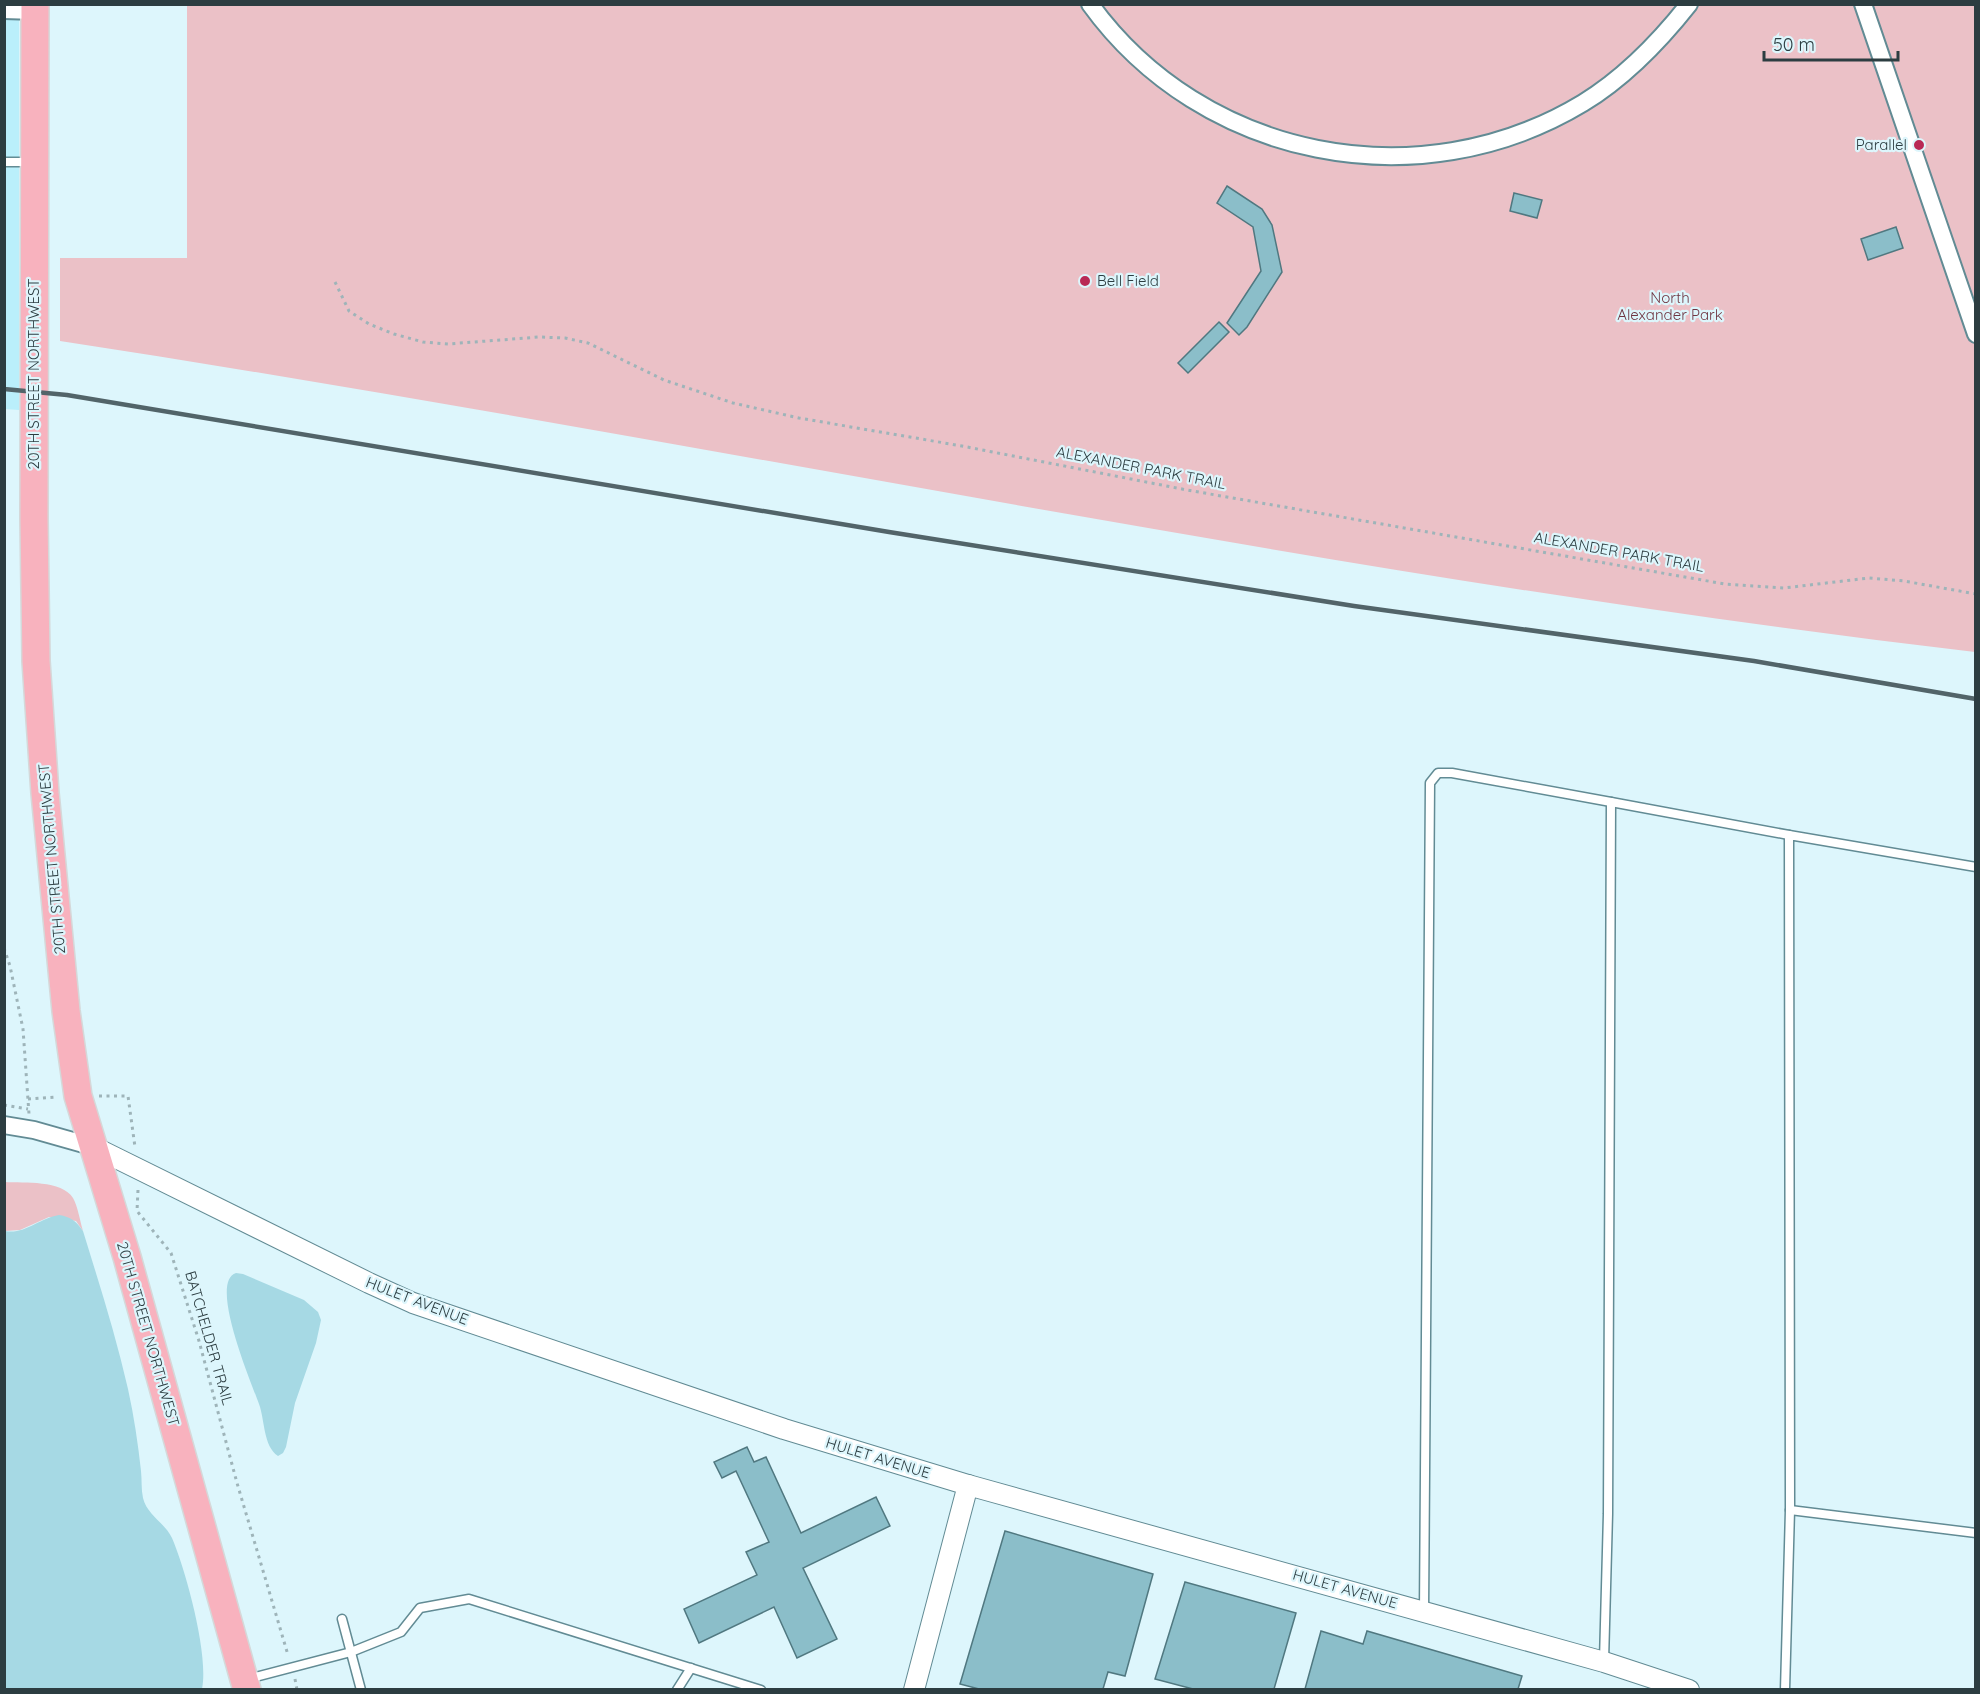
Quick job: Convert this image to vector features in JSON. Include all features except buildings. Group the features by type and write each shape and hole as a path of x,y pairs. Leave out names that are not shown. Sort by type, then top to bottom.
{"highway":[{"name":"20TH STREET NORTHWEST","path":"35,8 36,661 45,793 66,1011 78,1096 127,1257 246,1684"}],"street":[{"path":"1090,4 1121,43 1142,62 1174,87 1216,114 1253,131 1306,147 1379,156 1432,154 1481,146 1532,129 1557,117 1608,86 1660,38 1689,4"},
{"path":"1863,4 1976,334"},
{"path":"4,10 35,8"},
{"path":"4,1125 34,1130 94,1147"},
{"name":"HULET AVENUE","path":"94,1147 414,1303 784,1429 968,1485 1604,1662 1689,1689"},
{"path":"914,1689 968,1485"}],"lane":[{"path":"4,162 35,162"},
{"path":"1424,1612 1430,783 1438,773 1452,773 1976,867"},
{"path":"1604,1662 1608,1514 1611,802"},
{"path":"1785,1689 1790,1510 1789,835"},
{"path":"1790,1510 1976,1533"},
{"path":"246,1684 292,1668 351,1652 401,1632 420,1608 469,1599 761,1689"},
{"path":"342,1619 361,1689"},
{"path":"677,1689 691,1668"}],"path":[{"name":"ALEXANDER PARK TRAIL","path":"335,282 349,311 369,324 394,334 423,342 448,344 539,337 565,338 588,343 664,380 733,404 799,418 984,450 1187,490 1725,584 1784,588 1869,578 1904,581 1976,594"},
{"path":"4,948 23,1029 28,1109 4,1105"},
{"name":"BATCHELDER TRAIL","path":"28,1099 128,1096 138,1168 137,1211 171,1253 199,1341 237,1483 297,1689"}],"shaded area":[{"path":"19,4 19,410 5,409 4,5"},
{"path":"59,1215 73,1220 83,1231 101,1290 130,1399 139,1451 143,1498 148,1509 172,1538 195,1613 202,1656 202,1689 5,1689 5,1231 19,1231"},
{"path":"236,1273 304,1300 318,1312 321,1320 316,1343 295,1403 286,1447 278,1456 273,1452 267,1439 261,1410 241,1356 229,1313 227,1294 229,1280"}],"green space":[{"name":"North Alexander Park","path":"187,5 1975,5 1975,652 1735,621 1495,586 300,379 60,341 60,258 187,258"},
{"path":"5,1182 52,1185 68,1192 75,1202 83,1231 76,1221 49,1217 20,1230 5,1231"}],"railway":[{"path":"4,389 67,395 889,532 1354,606 1754,661 1976,699"}],"place":[{"name":"Parallel","path":"1919,145"},
{"name":"Bell Field","path":"1085,281"}]}
